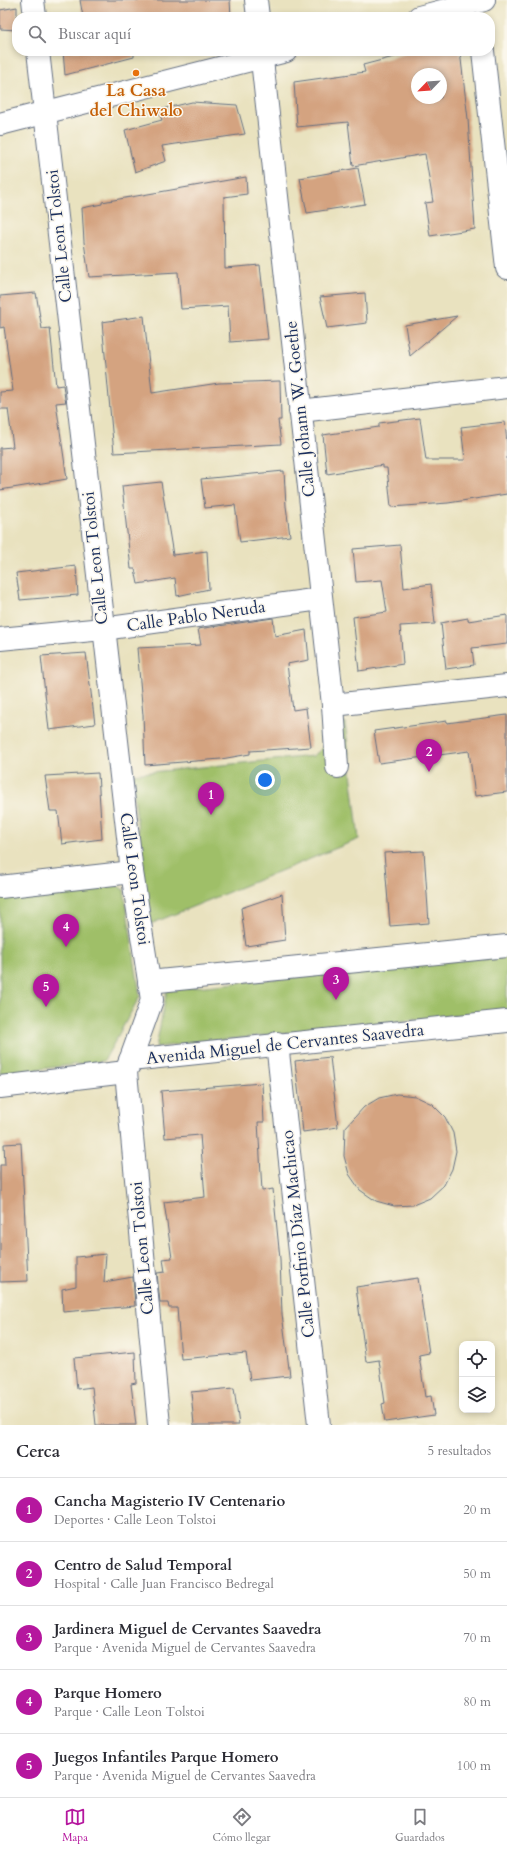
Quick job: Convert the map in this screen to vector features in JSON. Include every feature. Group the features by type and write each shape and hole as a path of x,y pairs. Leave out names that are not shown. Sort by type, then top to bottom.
{"street":[{"path":"33,0 34,12"},
{"path":"256,0 257,12"},
{"path":"444,12 479,5"},
{"name":"Calle Leon Tolstoi","path":"39,56 132,872 152,1000 128,1066 158,1425"},
{"path":"0,124 254,56"},
{"name":"Calle Johann W. Goethe","path":"261,56 320,599 333,705 336,767"},
{"path":"483,56 507,268"},
{"path":"300,411 507,387"},
{"name":"Calle Pablo Neruda","path":"0,639 103,629 320,599"},
{"path":"333,705 507,686"},
{"path":"0,887 132,872"},
{"path":"149,982 507,946"},
{"name":"Avenida Miguel de Cervantes Saavedra","path":"0,1087 277,1043 507,1021"},
{"name":"Calle Porfirio Díaz Machicao","path":"277,1043 319,1425"}],"green space":[{"path":"345,722 359,839 148,925 132,774 313,756 323,748 323,724"},
{"path":"115,884 124,890 140,996 104,1061 0,1074 0,898"},
{"path":"507,955 507,1010 156,1047 167,990"}],"building":[{"path":"80,0 230,0 231,12 82,12"},
{"path":"17,7 17,12 12,12 12,30 0,29 0,10"},
{"path":"63,56 134,56 134,57 65,75"},
{"path":"398,56 461,56 468,119 475,229 430,236 425,203 433,202 425,154 353,166 348,122 297,127 294,82 365,72 363,65"},
{"path":"192,102 237,105 245,134 162,146 166,161 135,172 125,130 162,120 158,110"},
{"path":"358,168 365,204 307,213 300,178"},
{"path":"246,177 247,194 224,197 225,268 260,265 268,339 230,342 228,306 181,309 178,272 89,277 84,242 82,208 102,204 102,202"},
{"path":"36,293 42,329 50,328 56,386 63,385 66,402 56,403 67,479 0,490 0,448 13,447 8,409 0,409 0,392 13,391 4,327 0,328 0,296"},
{"path":"365,293 367,323 327,328 320,297"},
{"path":"144,316 152,393 219,383 280,381 281,420 278,420 281,444 114,453 102,322"},
{"path":"457,316 410,356 405,325"},
{"path":"420,418 426,460 465,460 461,427 505,422 507,443 507,494 448,503 391,507 387,468 383,468 383,465 327,474 323,435 379,427 379,423"},
{"path":"284,471 286,506 290,536 240,542 235,505 205,508 201,479"},
{"path":"161,482 173,555 207,551 209,589 177,596 175,578 138,584 135,569 131,569 122,486"},
{"path":"400,545 404,588 431,584 435,624 400,626 403,664 359,671 353,617 387,612 382,580 356,582 353,549"},
{"path":"76,566 78,595 20,600 16,573"},
{"path":"507,615 507,644 472,648 474,665 446,669 441,623 468,618 468,621"},
{"path":"273,618 275,636 306,630 309,660 287,664 293,710 306,708 311,747 250,751 250,754 221,759 145,765 143,715 137,648 201,645 198,629"},
{"path":"86,653 95,724 49,730 41,656"},
{"path":"507,715 507,792 475,796 469,751 379,763 374,731 447,721 447,723"},
{"path":"98,773 102,839 62,844 58,811 50,811 45,776"},
{"path":"424,851 429,923 390,926 384,853"},
{"path":"282,894 285,940 246,946 241,908"},
{"path":"330,1057 338,1127 303,1132 295,1061"},
{"path":"262,1083 264,1122 258,1122 262,1191 273,1189 280,1259 282,1314 290,1376 250,1380 246,1353 181,1359 177,1308 169,1308 168,1303 160,1303 157,1273 165,1272 163,1259 172,1258 164,1202 205,1197 200,1135 165,1138 161,1091"},
{"path":"397,1094 415,1096 432,1104 445,1117 453,1133 456,1151 452,1169 444,1185 430,1198 413,1205 394,1206 376,1201 360,1190 349,1174 344,1156 345,1128 364,1107 379,1098"},
{"path":"21,1143 28,1281 0,1282 0,1165 5,1165 4,1144"},
{"path":"106,1254 104,1282 133,1277 135,1306 63,1312 62,1289 76,1286 76,1257"},
{"path":"418,1278 429,1353 419,1355 425,1397 431,1396 434,1415 385,1422 382,1404 385,1403 379,1360 366,1362 356,1287"},
{"path":"135,1352 136,1383 131,1384 136,1425 96,1425 92,1387 77,1389 74,1358"},
{"path":"234,1388 239,1425 194,1425 191,1392"}],"place":[{"name":"La Casa del Chiwalo","path":"136,73"},
{"name":"Centro de Salud Temporal","path":"429,772"},
{"name":"Cancha Magisterio IV Centenario","path":"211,815"},
{"name":"Parque Homero","path":"66,947"},
{"name":"Jardinera Miguel de Cervantes Saavedra","path":"336,1000"},
{"name":"Juegos Infantiles Parque Homero","path":"46,1007"}]}
